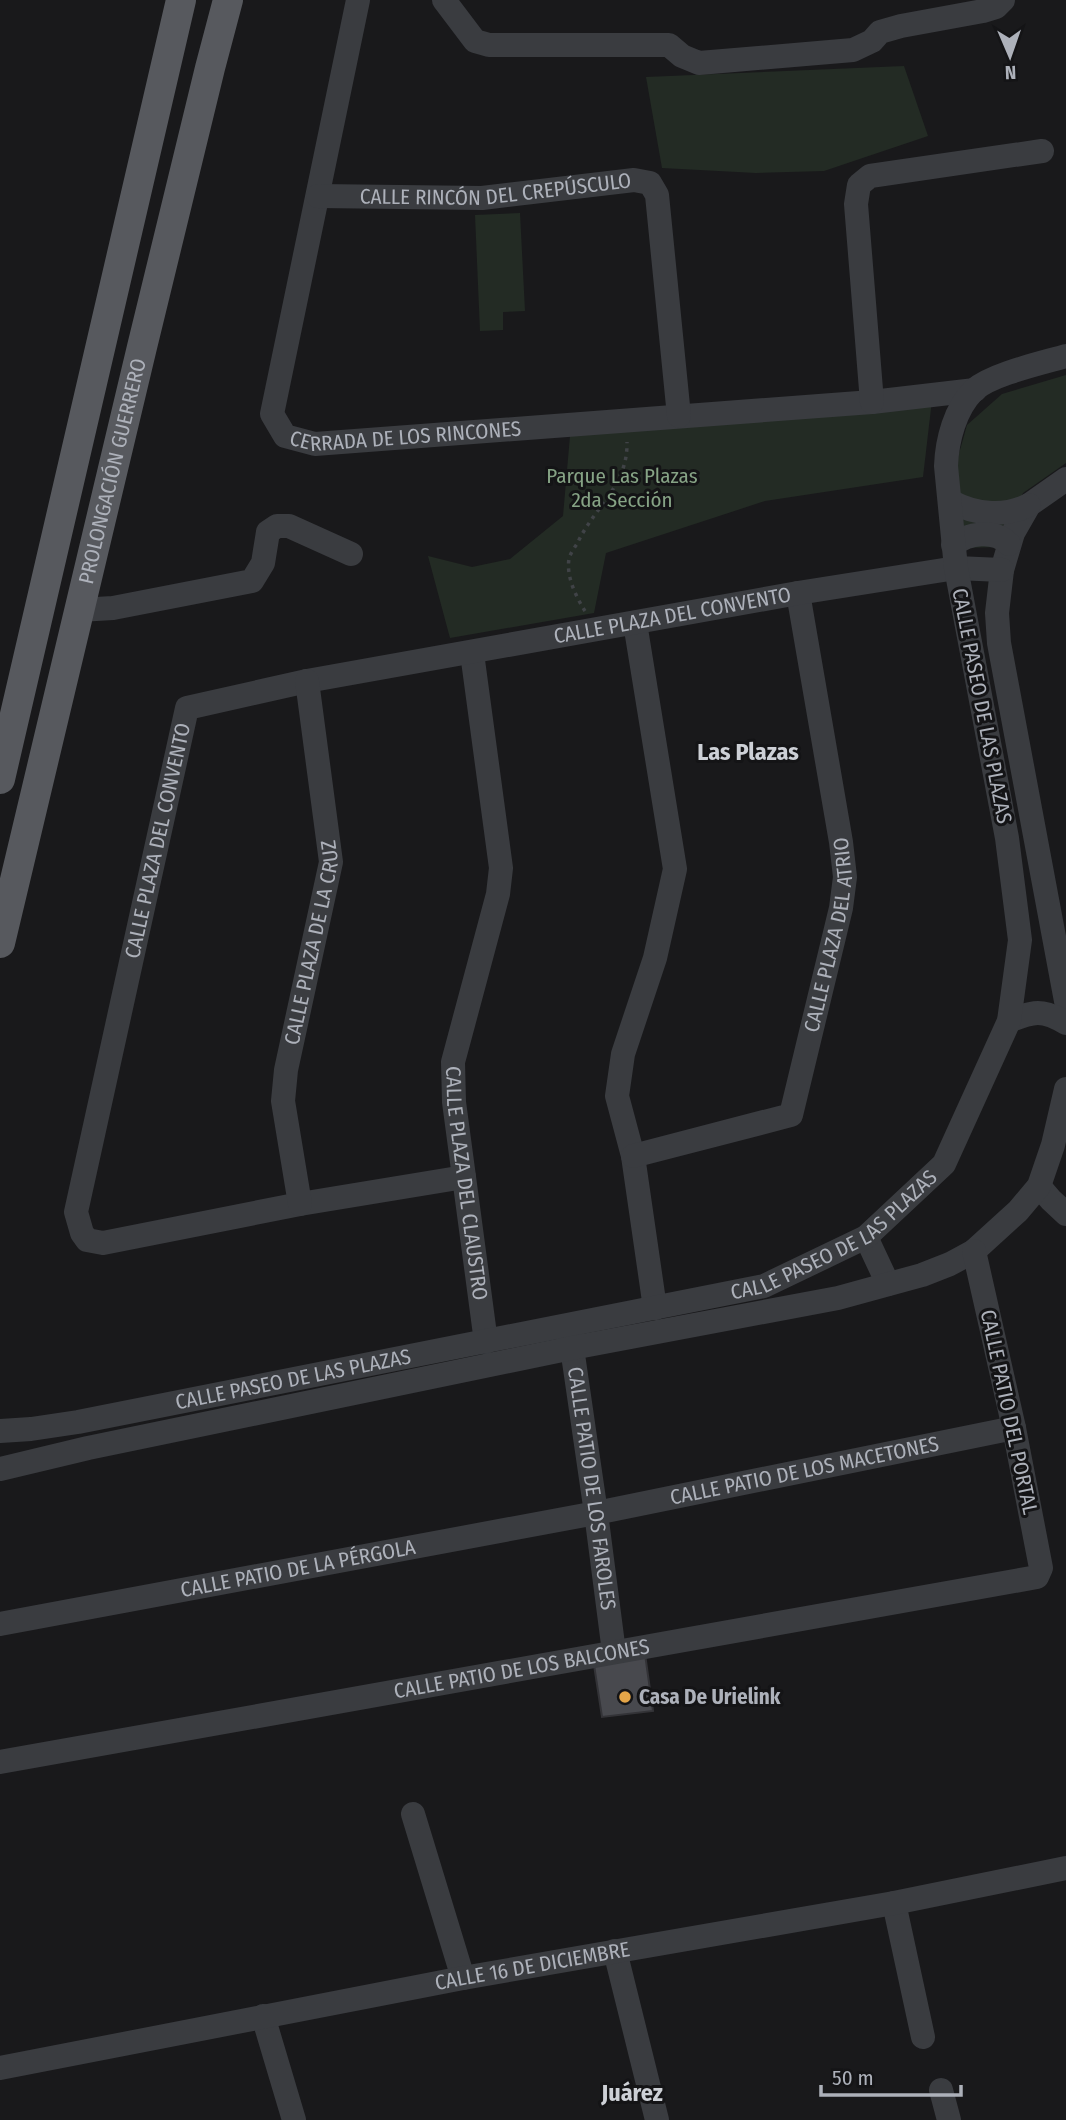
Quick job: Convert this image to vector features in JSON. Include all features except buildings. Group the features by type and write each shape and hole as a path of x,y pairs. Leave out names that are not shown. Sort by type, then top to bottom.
{"main road":[{"name":"PROLONGACIÓN GUERRERO","path":"0,779 181,0"},
{"name":"PROLONGACIÓN GUERRERO","path":"0,943 142,347 229,0"},
{"path":"103,339 142,347"}],"street":[{"name":"CERRADA DE LOS RINCONES","path":"358,0 272,414 285,436 315,444 872,402 975,390"},
{"path":"444,0 475,41 489,45 669,45 682,56 699,63 853,50 872,41 880,32 984,11 996,7 1003,0"},
{"path":"872,402 856,204 859,184 870,176 1042,151"},
{"name":"CALLE RINCÓN DEL CREPÚSCULO","path":"318,196 482,198 634,180 650,183 657,195 679,416"},
{"path":"975,390 1007,374 1066,356"},
{"name":"CALLE PASEO DE LAS PLAZAS","path":"0,1431 78,1422 486,1342 570,1337 655,1308 764,1286 866,1237 944,1164 1009,1021 1020,940 1007,838 954,557 946,466 949,440 958,414 975,390"},
{"name":"CALLE PASEO DE LAS PLAZAS","path":"1066,478 1029,505 1013,533 1002,570 997,613 999,643 1066,1002"},
{"path":"950,501 965,509 992,513 1010,512 1029,505"},
{"path":"79,610 113,608 252,580 264,563 268,532 276,526 289,526 351,554"},
{"path":"954,557 968,537 997,536 1009,544"},
{"name":"CALLE PLAZA DEL CONVENTO","path":"464,1177 300,1204 103,1242 87,1240 79,1226 76,1212 187,708 307,681 797,593 954,557 1002,570"},
{"name":"CALLE PLAZA DEL ATRIO","path":"633,1156 791,1115 841,908 845,877 797,593"},
{"path":"635,623 675,869 655,958 623,1054 617,1096 633,1156 655,1308"},
{"name":"CALLE PLAZA DEL CLAUSTRO","path":"472,653 501,868 498,894 453,1062 454,1102 486,1342"},
{"name":"CALLE PLAZA DE LA CRUZ","path":"300,1204 283,1101 286,1070 331,862 307,681"},
{"path":"1009,1021 1028,1013 1040,1012 1053,1015 1066,1023"},
{"name":"CALLE PASEO DE LAS PLAZAS","path":"0,1469 570,1337 838,1298 941,1268 974,1251 1018,1211 1038,1186 1054,1145 1066,1089"},
{"path":"1038,1186 1066,1214"},
{"path":"866,1237 888,1284"},
{"name":"CALLE PATIO DEL PORTAL","path":"974,1251 1014,1428 1040,1572"},
{"name":"CALLE PATIO DE LOS FAROLES","path":"570,1337 614,1652"},
{"name":"CALLE PATIO DE LOS MACETONES","path":"596,1513 1014,1428"},
{"name":"CALLE PATIO DE LA PÉRGOLA","path":"0,1624 596,1513"},
{"name":"CALLE PATIO DE LOS BALCONES","path":"0,1762 1037,1577 1040,1572"},
{"path":"413,1814 463,1978"},
{"name":"CALLE 16 DE DICIEMBRE","path":"0,2068 463,1978 894,1903 1066,1868"},
{"path":"894,1903 923,2037"},
{"path":"615,1951 657,2120"},
{"path":"263,2016 294,2120"},
{"path":"941,2090 948,2120"}],"path":[{"path":"597,630 572,589 569,560 584,528 621,478 627,453 626,420"}],"green space":[{"path":"904,66 928,136 824,171 756,173 662,168 646,77"},
{"path":"520,213 525,311 503,312 503,330 480,331 475,215"},
{"path":"1066,375 1066,463 1023,493 999,547 961,548 955,468 967,425 1002,394"},
{"name":"Parque Las Plazas 2da Sección","path":"932,400 923,477 765,501 606,553 594,613 450,638 428,556 472,567 510,559 563,516 570,436"}],"place":[{"name":"Casa De Urielink","path":"625,1697"}],"district":[{"name":"Las Plazas","path":"748,752"},
{"name":"Juárez","path":"632,2093"}]}
